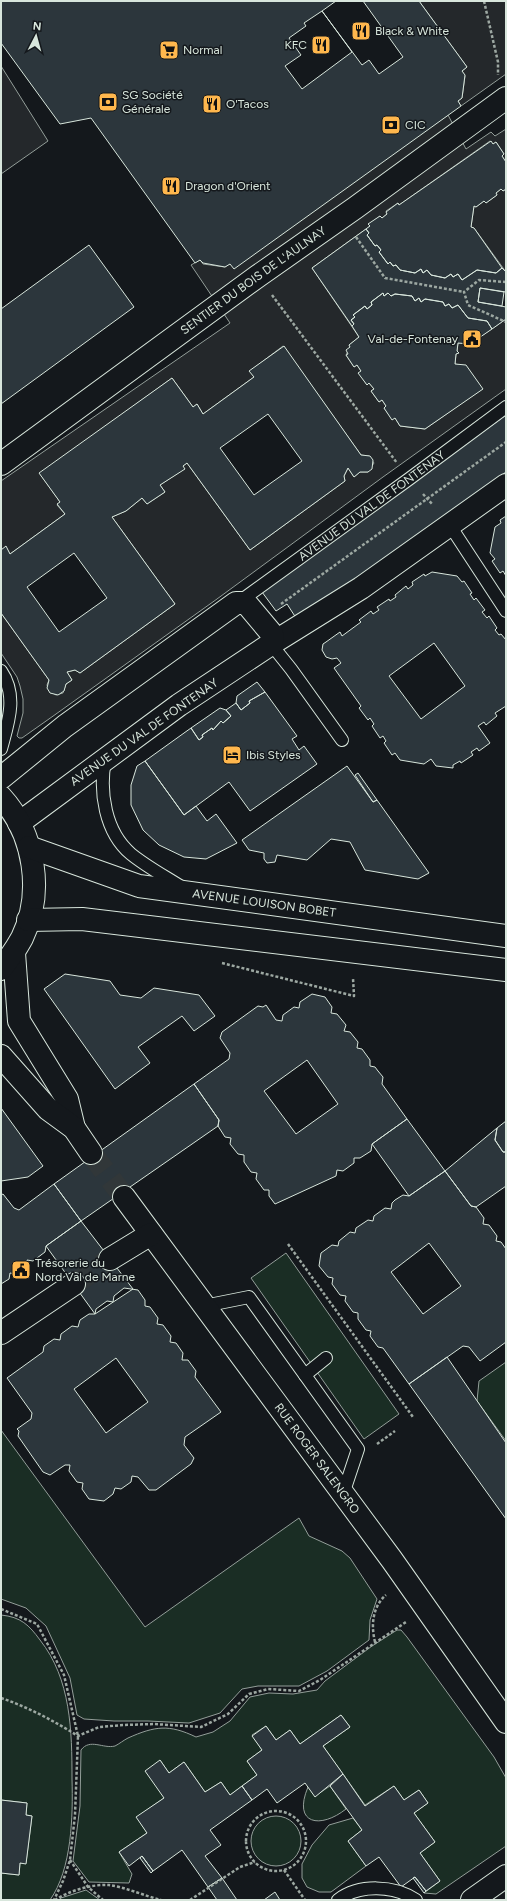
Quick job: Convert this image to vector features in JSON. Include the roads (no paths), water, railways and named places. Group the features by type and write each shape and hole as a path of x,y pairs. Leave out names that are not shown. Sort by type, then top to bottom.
{"street":[{"name":"SENTIER DU BOIS DE L'AULNAY","path":"1,464 218,305 500,102"},
{"name":"AVENUE DU VAL DE FONTENAY","path":"19,823 179,706 271,644 361,588 449,524 506,485"},
{"path":"236,603 246,603 260,619 272,634 273,640 271,644"},
{"name":"AVENUE DU VAL DE FONTENAY","path":"1,778 65,726 236,603"},
{"path":"1,797 19,823 29,846 34,871 33,896 28,920 22,937 7,961 16,996 19,1021 67,1098 74,1128"},
{"name":"AVENUE LOUISON BOBET","path":"29,846 139,886 195,895 506,936"},
{"path":"28,920 82,919 506,970"},
{"path":"1,1056 48,1109 74,1128 91,1153"},
{"name":"RUE ROGER SALENGRO","path":"124,1197 405,1579 506,1722"},
{"path":"110,1259 151,1234"},
{"path":"1,1333 74,1284"},
{"path":"472,1900 506,1876"}],"lane":[{"name":"AVENUE DU VAL DE FONTENAY","path":"236,603 409,479 506,406"},
{"path":"449,524 506,611"},
{"path":"271,644 291,669 342,740"},
{"path":"1,671 7,680 11,712 1,749"},
{"path":"105,759 102,773 103,796 111,826 119,840 131,854 195,895"},
{"path":"204,1306 249,1297 358,1449 343,1494"},
{"path":"306,1375 326,1358"},
{"path":"338,1900 346,1894 373,1888 392,1890 408,1895 416,1900"}],"tunnel":[{"path":"91,1153 124,1197"},
{"path":"74,1284 110,1259"}],"place":[{"name":"Black & White","path":"361,31"},
{"name":"KFC","path":"321,45"},
{"name":"Normal","path":"169,50"},
{"name":"SG Société Générale","path":"108,102"},
{"name":"O'Tacos","path":"212,104"},
{"name":"CIC","path":"391,125"},
{"name":"Dragon d'Orient","path":"171,186"},
{"name":"Val-de-Fontenay","path":"472,339"},
{"name":"Ibis Styles","path":"232,755"},
{"name":"Trésorerie du Nord Val de Marne","path":"21,1270"}]}
